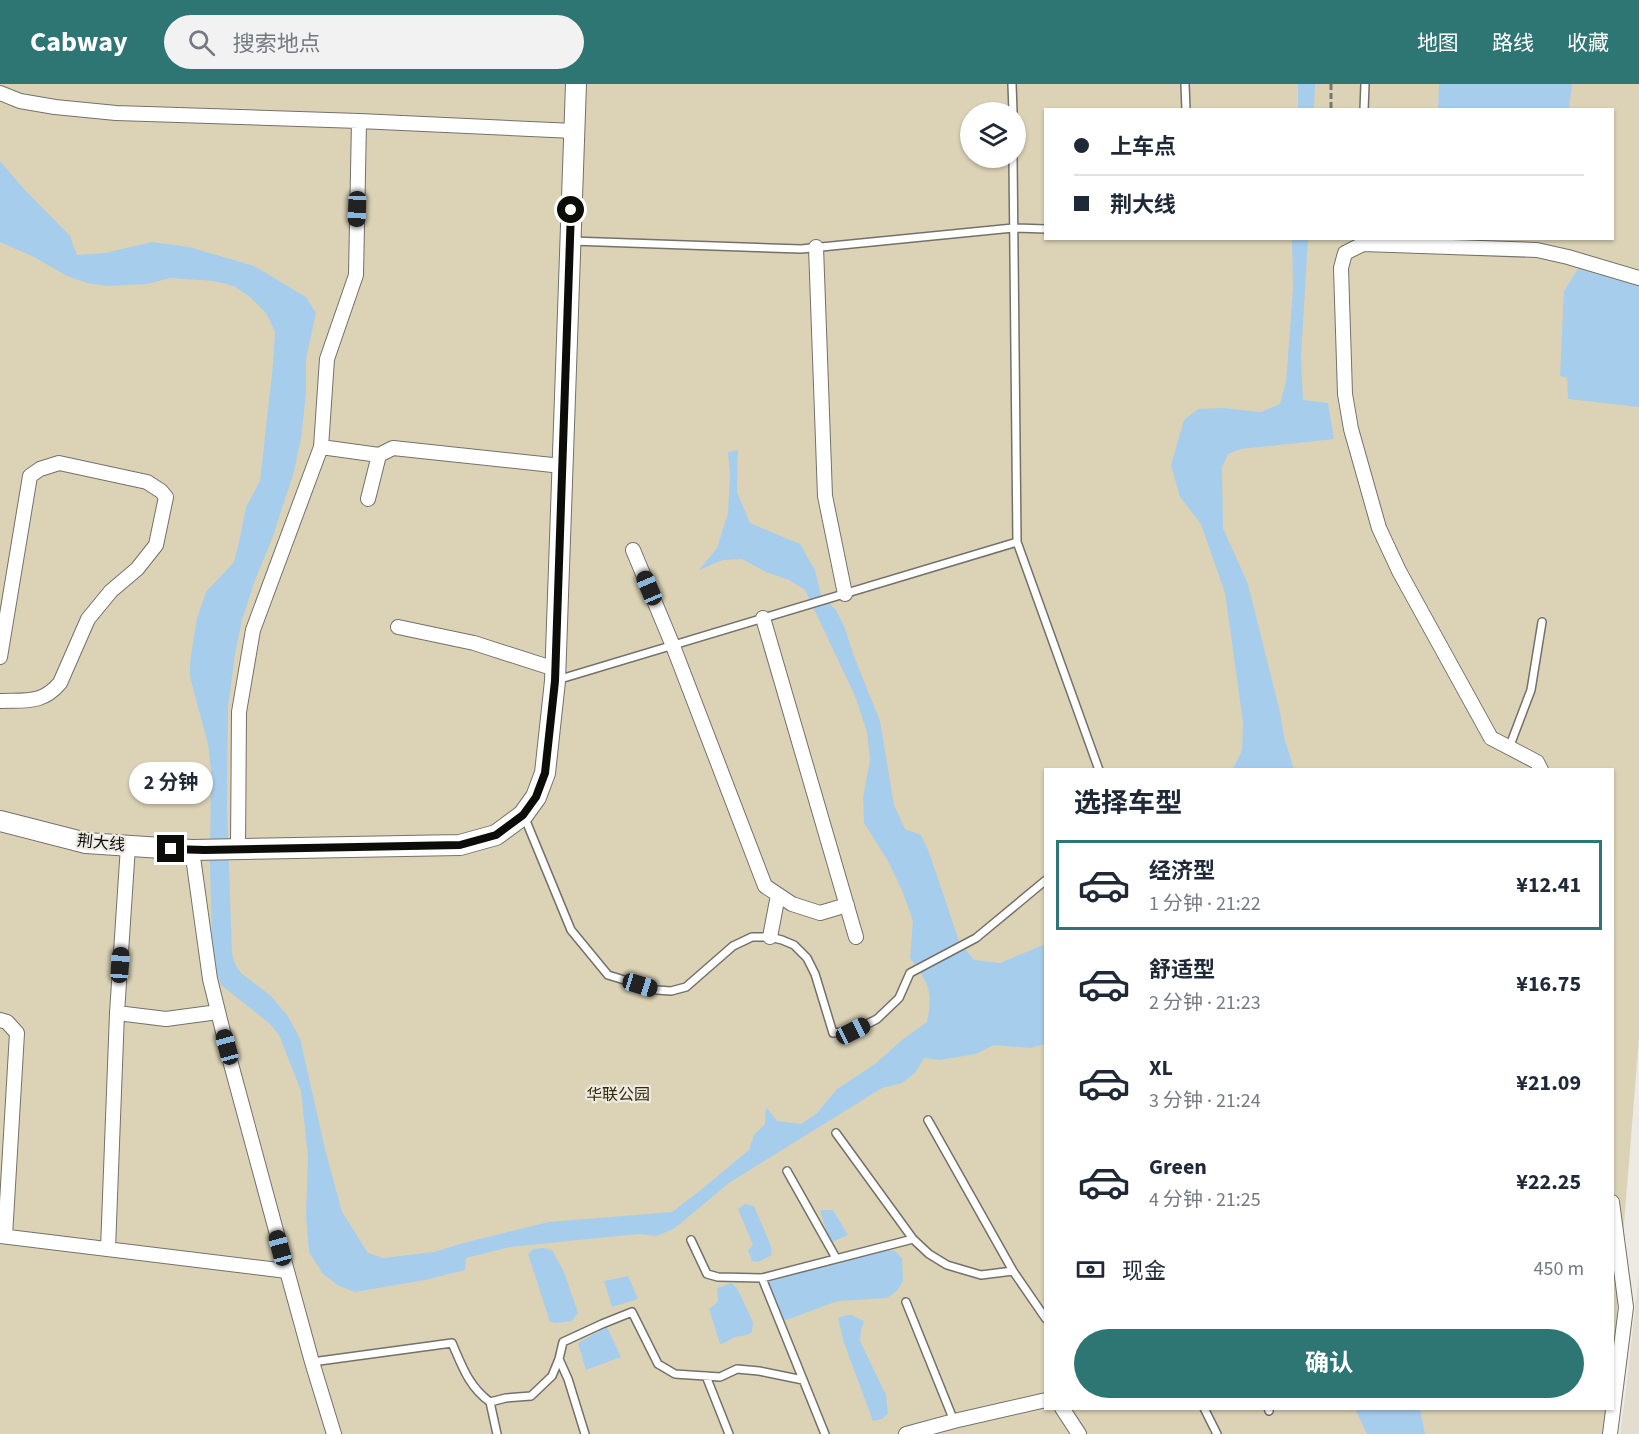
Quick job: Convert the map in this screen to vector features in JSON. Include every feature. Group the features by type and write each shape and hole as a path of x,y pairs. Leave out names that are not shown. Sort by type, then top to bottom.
{"street":[{"path":"523,815 536,797 545,773 555,675 576,84"},
{"path":"0,93 20,100 55,107 116,113 574,131"},
{"path":"238,849 239,712 253,630 321,447 327,359 356,275 359,121"},
{"path":"1540,768 1537,762 1491,738 1399,571 1379,528 1351,429 1345,394 1341,268 1345,253 1363,241 1496,243 1568,257 1639,278"},
{"path":"816,247 825,496 845,594"},
{"path":"321,447 379,455 393,448 562,466"},
{"path":"368,499 379,455"},
{"path":"0,657 30,476 40,469 59,464 147,482 160,491 166,497 156,545 137,569 111,591 88,619 60,683 42,699 0,701"},
{"path":"633,550 673,646 765,886 792,904 820,914 847,905"},
{"path":"763,618 856,937"},
{"path":"398,627 474,643 555,675"},
{"name":"荆大线","path":"0,821 86,843 198,850 460,845 496,835 523,815"},
{"path":"108,1249 117,1013 128,846"},
{"path":"198,850 210,979 287,1271 334,1434"},
{"path":"770,937 778,895"},
{"path":"117,1013 166,1019 218,1012"},
{"path":"0,1020 7,1022 17,1033 3,1236 287,1271"},
{"path":"1614,1217 1626,1307 1614,1402"},
{"path":"906,1434 1044,1400"},
{"path":"1063,1410 1079,1434"},
{"path":"1610,1434 1613,1410"}],"lane":[{"path":"1012,84 1013,102"},
{"path":"1185,84 1186,108"},
{"path":"1364,108 1365,84"},
{"path":"1013,168 1017,542 1098,768"},
{"path":"570,241 801,249 1013,228 1044,228"},
{"path":"555,675 673,646 1017,542"},
{"path":"1509,748 1531,690 1542,622"},
{"path":"523,815 572,930 608,975 657,990 671,991 686,987 733,946 752,937 782,940 794,945 807,958 815,974 833,1033 853,1031 877,1019 899,998 910,973 976,939 1044,882"},
{"path":"927,1120 1013,1270 1044,1316"},
{"path":"836,1133 913,1239 929,1254 947,1265 981,1275 1013,1270"},
{"path":"787,1171 836,1258"},
{"path":"691,1240 707,1274 718,1277 762,1278 913,1239"},
{"path":"762,1278 825,1434"},
{"path":"906,1302 954,1421"},
{"path":"490,1402 531,1396 552,1376 560,1359 563,1342 632,1312 658,1364 675,1374 720,1377 737,1370 759,1371 803,1380"},
{"path":"312,1362 452,1343 468,1379 479,1394 490,1402 497,1434"},
{"path":"560,1359 585,1434"},
{"path":"706,1376 729,1434"},
{"path":"1205,1410 1217,1434"}],"path":[{"path":"1331,84 1331,108"}],"shaded area":[{"path":"1639,1274 1639,1434 1620,1434 1627,1382"}],"green space":[{"name":"华联公园","path":"0,84 1639,84 1639,1038 1614,1348 1614,768 1044,768 1044,1410 1608,1410 1606,1434 0,1434"}],"water":[{"path":"1298,84 1315,84 1314,108 1298,108"},
{"path":"1439,84 1572,84 1569,108 1438,108"},
{"path":"0,161 70,236 77,255 105,253 152,242 189,247 254,266 306,297 316,313 306,359 306,394 301,439 293,475 242,620 228,707 227,808 232,953 241,973 271,996 287,1015 300,1038 342,1212 368,1253 383,1258 434,1252 549,1222 672,1212 749,1150 754,1135 765,1124 766,1107 777,1121 801,1124 817,1113 837,1089 875,1064 927,1022 930,1002 928,988 922,974 910,958 913,921 888,861 864,823 863,798 870,760 867,732 855,696 805,590 789,580 766,572 742,559 723,560 699,570 717,548 728,513 730,475 728,452 738,450 737,492 750,523 800,544 815,570 821,595 836,610 844,626 880,721 894,805 905,829 921,835 959,941 974,960 1000,963 1044,944 1044,1044 1031,1048 994,1045 976,1054 940,1060 924,1058 915,1073 902,1083 882,1088 729,1183 675,1228 657,1236 638,1234 510,1247 466,1258 465,1270 425,1280 355,1292 339,1286 323,1274 309,1252 306,1216 308,1157 301,1091 279,1035 270,1024 221,985 216,970 212,938 210,868 211,769 208,744 190,677 197,618 206,592 234,562 246,507 260,481 275,332 266,313 250,297 234,286 213,281 170,278 147,284 108,286 87,283 67,276 34,257 0,242"},
{"path":"1292,240 1308,240 1301,357 1303,400 1328,403 1334,439 1241,449 1228,454 1222,468 1223,528 1248,584 1280,712 1284,737 1294,768 1233,768 1242,750 1243,722 1225,593 1201,524 1180,497 1171,465 1184,420 1198,409 1223,408 1261,412 1280,404 1286,382 1293,289"},
{"path":"1578,269 1639,286 1639,407 1568,399 1567,378 1560,376 1564,291"},
{"path":"745,1204 754,1206 771,1246 772,1255 758,1262 752,1261 748,1250 753,1245 738,1209"},
{"path":"820,1210 833,1210 848,1235 830,1243"},
{"path":"533,1249 552,1250 564,1272 578,1313 572,1321 550,1322 528,1254"},
{"path":"886,1250 895,1251 902,1258 903,1281 897,1291 887,1298 838,1301 786,1320 780,1317 766,1279"},
{"path":"628,1276 638,1299 612,1307 604,1281"},
{"path":"732,1283 738,1290 753,1322 752,1332 720,1344 709,1309 718,1302 717,1288"},
{"path":"851,1315 864,1321 860,1341 886,1395 888,1414 882,1419 873,1421 844,1343 838,1318"},
{"path":"607,1327 621,1357 586,1370 578,1343"},
{"path":"1355,1410 1420,1410 1425,1434 1367,1434"}],"route":[{"path":"171,849 460,845 496,835 523,815 536,797 545,773 555,681 571,210"}]}
